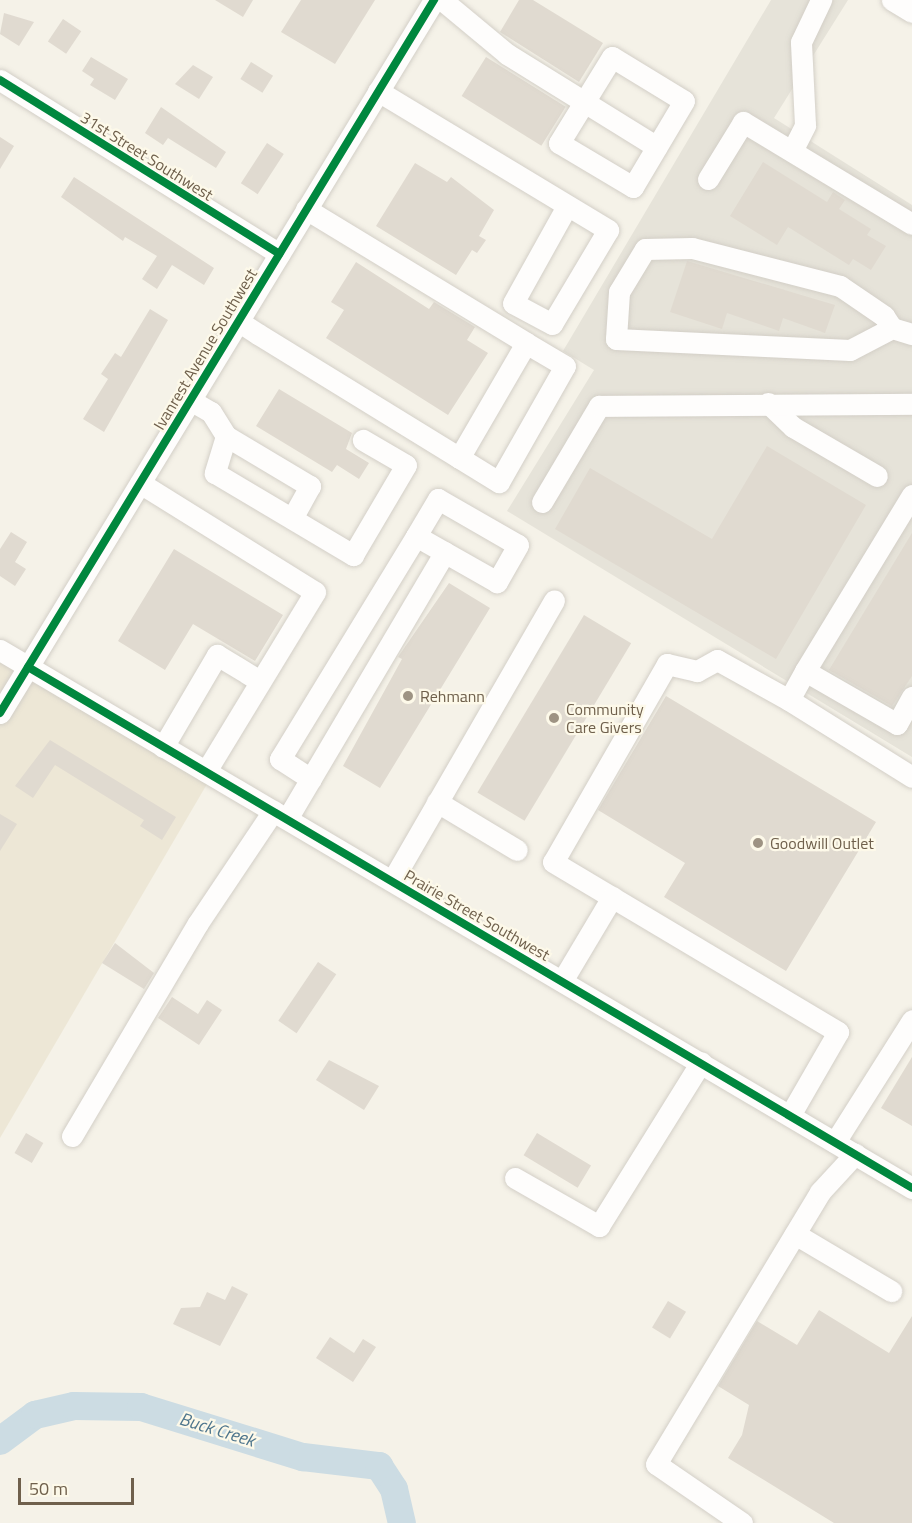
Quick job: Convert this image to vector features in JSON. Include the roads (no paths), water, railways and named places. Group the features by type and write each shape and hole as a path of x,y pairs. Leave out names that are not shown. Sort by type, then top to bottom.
{"street":[{"name":"Ivanrest Avenue Southwest","path":"0,713 434,0"},
{"path":"442,0 507,54 657,147"},
{"path":"792,152 805,125 801,42 821,0"},
{"path":"892,0 912,12"},
{"path":"612,57 684,101 657,147 633,187 559,143 612,57"},
{"name":"31st Street Southwest","path":"0,80 279,254"},
{"path":"378,91 608,230 552,324 513,303 567,206"},
{"path":"708,179 743,122 912,224"},
{"path":"238,321 499,482 565,366 306,209"},
{"path":"692,248 840,286 902,331 850,350 616,339 619,292 645,249 692,248"},
{"path":"459,458 526,342"},
{"path":"190,400 211,412 226,436 310,486 292,518"},
{"path":"542,502 599,406 768,402 912,404"},
{"path":"768,402 793,427 877,476"},
{"path":"226,436 215,473 353,555 406,465 363,440"},
{"path":"140,483 315,592 206,771"},
{"path":"789,700 912,495"},
{"path":"311,779 280,759 438,499 518,545 497,582 416,536"},
{"path":"72,1136 198,923 280,815 311,779 445,552"},
{"path":"392,881 554,600"},
{"name":"Prairie Street Southwest","path":"0,650 912,1188"},
{"path":"163,747 217,655 260,681"},
{"path":"790,1115 838,1032 553,862 667,664 696,671 717,660 789,700 912,777"},
{"path":"805,671 897,724 912,697"},
{"path":"437,802 517,850"},
{"path":"562,981 612,897"},
{"path":"836,1142 912,1020"},
{"path":"515,1178 599,1226 700,1062"},
{"path":"742,1523 656,1464 820,1192 855,1154"},
{"path":"795,1234 891,1291"}],"waterway":[{"name":"Buck Creek","path":"0,1441 35,1415 74,1406 141,1407 303,1457 379,1466 394,1489 402,1523"}],"place":[{"name":"Rehmann","path":"408,696"},
{"name":"Community Care Givers","path":"554,718"},
{"name":"Goodwill Outlet","path":"758,843"}]}
